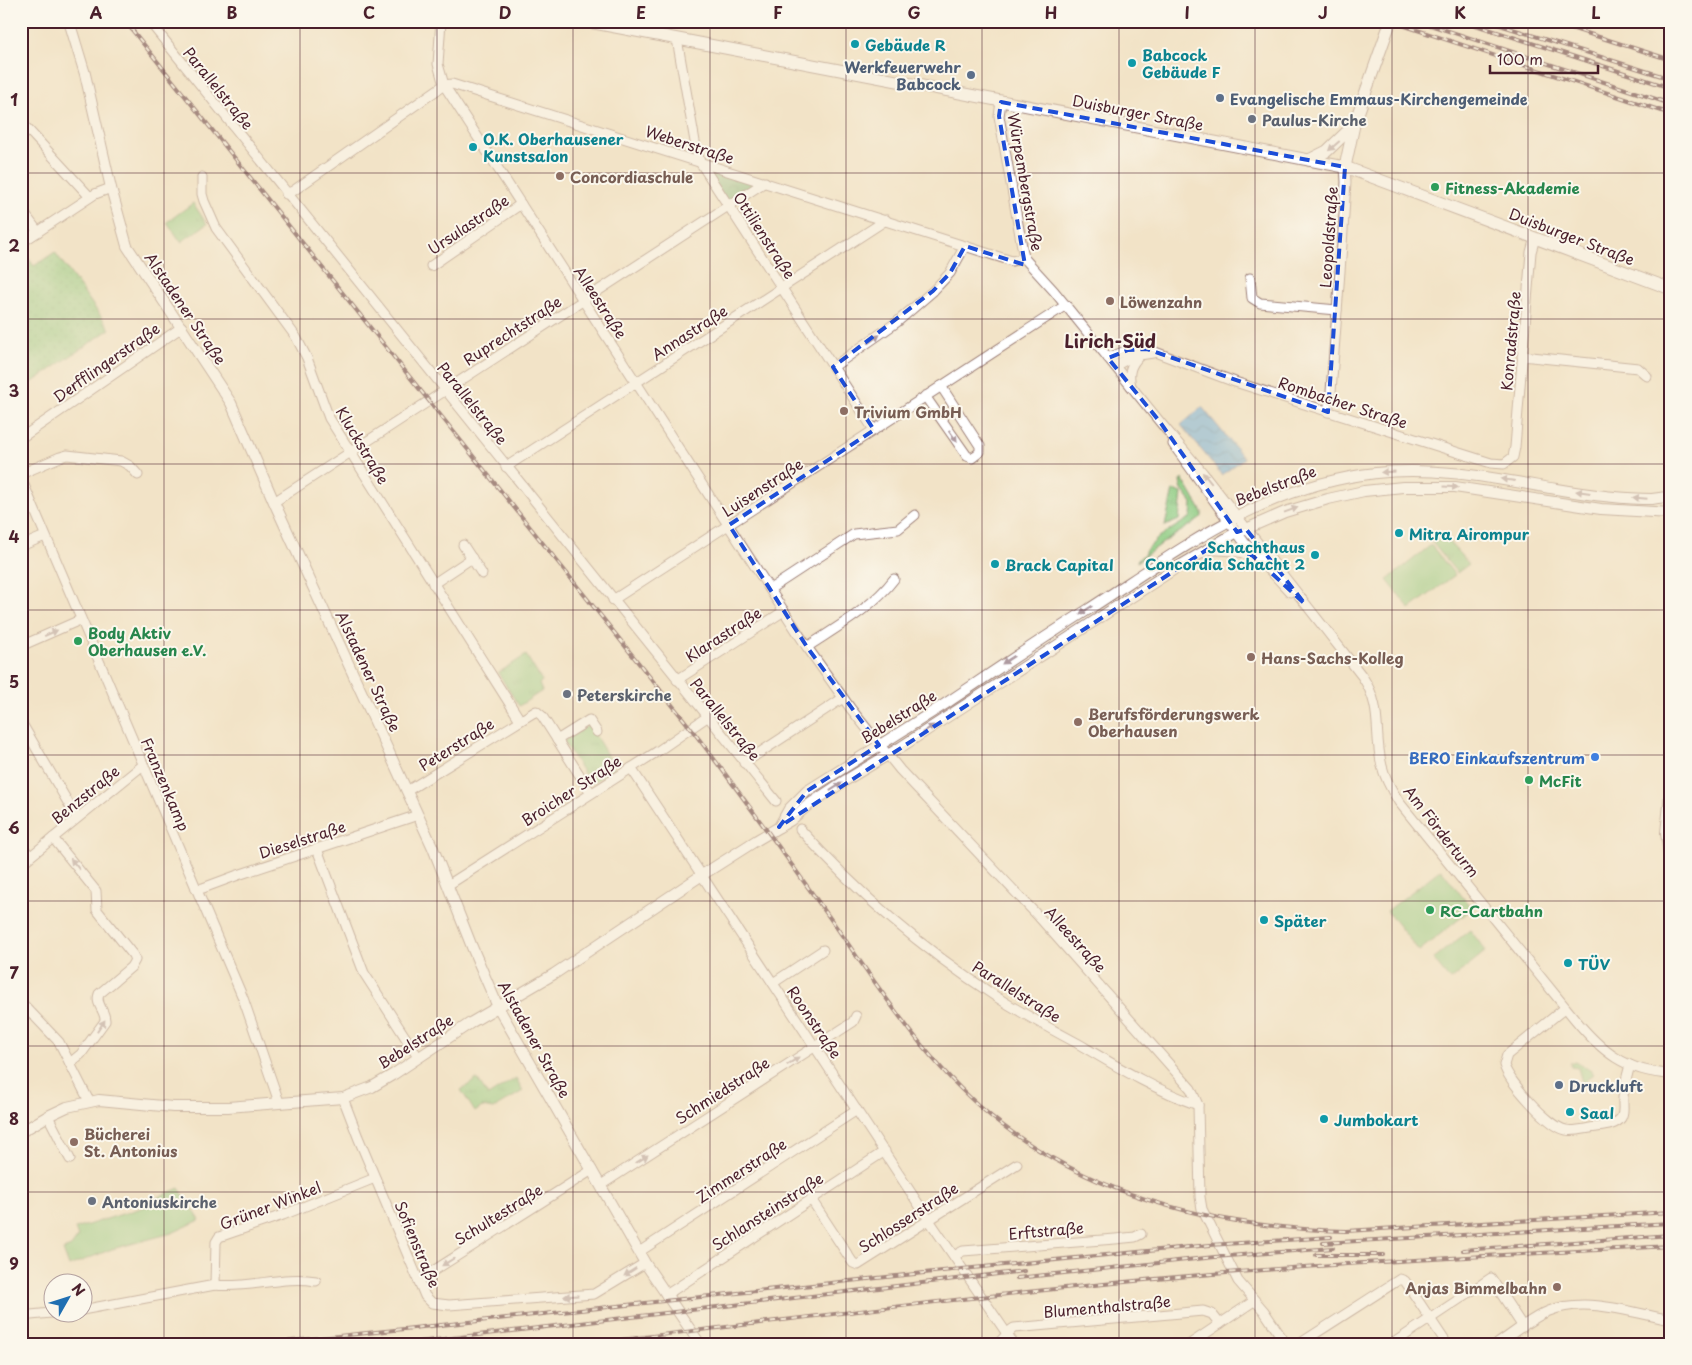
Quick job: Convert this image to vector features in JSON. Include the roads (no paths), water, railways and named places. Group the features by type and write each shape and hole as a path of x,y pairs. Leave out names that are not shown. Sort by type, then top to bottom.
{"main road":[{"name":"Duisburger Straße","path":"584,21 1345,167 1671,289"},
{"path":"1345,167 1354,125 1389,26"},
{"path":"1309,160 1318,157 1336,144 1354,125"}],"street":[{"name":"Alstadener Straße","path":"68,21 91,99 111,188 128,249 229,398 274,502 407,791 498,1007 645,1263 700,1344"},
{"name":"Parallelstraße","path":"149,21 776,802"},
{"name":"Alleestraße","path":"441,21 438,64 444,85 807,647 887,755 1039,917 1188,1084 1198,1105 1200,1203 1242,1286 1264,1311 1286,1344"},
{"path":"645,21 647,33"},
{"name":"Ottilienstraße","path":"677,39 700,162 874,430"},
{"name":"Weberstraße","path":"444,85 452,84 1012,261 1024,258"},
{"path":"286,194 444,85"},
{"name":"Würpembergstraße","path":"1001,102 999,116 1024,258 1108,358"},
{"path":"21,122 90,197"},
{"name":"Leopoldstraße","path":"1328,412 1338,310 1346,182 1345,167"},
{"name":"Kluckstraße","path":"202,177 202,194 211,219 229,247 283,316 296,337 307,358 324,408 349,452 520,720"},
{"name":"Ruprechtstraße","path":"274,502 765,182"},
{"path":"21,243 90,197 111,188"},
{"name":"Ursulastraße","path":"431,266 521,204"},
{"path":"21,209 38,232"},
{"name":"Annastraße","path":"506,467 886,220"},
{"name":"Konradstraße","path":"1515,447 1531,252 1535,238"},
{"path":"834,367 897,322 933,291 950,273 964,246"},
{"name":"Leopoldstraße","path":"1250,278 1252,298 1260,303 1338,310"},
{"name":"Luisenstraße","path":"613,600 1066,306"},
{"name":"Derfflingerstraße","path":"21,438 182,327"},
{"name":"Rombacher Straße","path":"1108,358 1135,348 1147,349 1235,382 1496,464 1508,462 1513,457 1515,447"},
{"path":"1115,366 1128,359 1155,352"},
{"path":"1131,387 1130,368 1140,355"},
{"path":"1522,356 1638,368 1647,376"},
{"name":"Am Förderturm","path":"1108,358 1171,434 1269,570 1294,596 1305,604"},
{"path":"925,396 967,456 972,458 980,452 980,446 941,386"},
{"path":"21,474 60,456 67,455 121,461 130,466 138,475"},
{"name":"Bebelstraße","path":"779,827 789,809 807,791 1172,554 1233,518 1288,493 1310,485 1341,478 1376,473 1416,471 1522,482 1556,489 1610,496 1649,498 1668,496"},
{"name":"Franzenkamp","path":"21,478 243,998 279,1102"},
{"name":"Bebelstraße","path":"21,1132 48,1116 72,1106 102,1099 148,1105 201,1107 343,1098 362,1091 388,1078 418,1057 554,974 702,875 791,820 846,780 1176,568 1241,530 1309,504 1350,493 1376,489 1455,487 1602,510 1671,513"},
{"path":"1540,500 1556,489"},
{"path":"770,589 854,534 898,530 915,515"},
{"name":"Am Förderturm","path":"1241,530 1305,604 1369,687 1378,717 1380,754 1383,768 1390,788 1399,802 1565,1008 1600,1047 1630,1066 1641,1070 1671,1074"},
{"path":"21,546 45,536"},
{"path":"464,545 482,574"},
{"path":"1208,549 1243,551 1257,559 1269,570"},
{"path":"434,584 472,558"},
{"path":"807,647 884,592 894,579"},
{"name":"Klarastraße","path":"678,680 784,611"},
{"path":"21,646 80,620"},
{"path":"1042,638 1049,650"},
{"path":"744,763 843,698"},
{"name":"Peterstraße","path":"407,791 534,711 538,712 557,740"},
{"name":"Broicher Straße","path":"448,885 707,717"},
{"path":"591,793 557,740 589,720 597,732"},
{"path":"21,722 77,818"},
{"name":"Benzstraße","path":"21,864 143,765"},
{"name":"Roonstraße","path":"631,768 929,1220 1014,1344"},
{"path":"1671,785 1669,832 1671,870"},
{"name":"Dieselstraße","path":"196,889 418,816"},
{"name":"Parallelstraße","path":"800,828 834,866 880,908 923,944 975,983 1156,1088 1198,1105"},
{"path":"54,838 96,891 97,910 135,960 131,967 99,994 98,1002 106,1017 105,1021 81,1054 70,1063"},
{"path":"21,845 30,856"},
{"path":"317,849 364,973 418,1057"},
{"path":"773,983 823,950"},
{"path":"23,1008 56,1038 89,1101"},
{"path":"1565,1008 1508,1055 1504,1061 1505,1068 1510,1077 1544,1115 1559,1128 1568,1131 1614,1123 1623,1114 1622,1100 1630,1066"},
{"name":"Schmiedstraße","path":"601,1185 853,1022 856,1016"},
{"name":"Sofienstraße","path":"343,1098 418,1280 430,1302 442,1305 456,1305 594,1294 645,1263"},
{"name":"Zimmerstraße","path":"639,1252 857,1110"},
{"path":"48,1116 70,1159"},
{"name":"Schlansteinstraße","path":"666,1295 885,1151"},
{"name":"Schlosserstraße","path":"811,1199 853,1263 857,1265 1017,1164"},
{"name":"Schultestraße","path":"418,1280 592,1170"},
{"name":"Grüner Winkel","path":"215,1285 216,1242 219,1237 283,1215 375,1178"},
{"name":"Erftstraße","path":"954,1256 963,1251 1115,1239 1141,1234"},
{"path":"1392,1344 1430,1319 1434,1314 1491,1278 1523,1327"},
{"path":"92,1308 215,1285 225,1286 303,1279 316,1282"},
{"path":"1299,1344 1396,1280 1401,1279 1405,1281 1447,1344"},
{"path":"1190,1344 1254,1301"},
{"path":"1497,1344 1548,1311 1563,1307 1592,1306 1671,1320"},
{"name":"Blumenthalstraße","path":"997,1344 1004,1340 1014,1328 1203,1311 1212,1314 1220,1324"},
{"path":"21,1316 42,1314"}],"water":[{"path":"1202,407 1244,458 1222,475 1181,425"}],"railway":[{"path":"125,21 685,721 762,824 912,1033 932,1058 976,1104 1001,1124 1039,1150 1080,1172 1121,1190 1165,1205 1209,1216 1255,1224 1300,1229 1346,1231 1671,1212"},
{"path":"1390,21 1671,114"},
{"path":"1418,21 1671,104"},
{"path":"1463,21 1671,88"},
{"path":"1487,21 1671,79"},
{"path":"1549,21 1671,60"},
{"path":"1323,1243 1671,1223"},
{"path":"1463,1250 1671,1235"},
{"path":"264,1344 952,1270 1210,1245 1331,1237"},
{"path":"585,1344 962,1299 1189,1276 1369,1263 1671,1246"},
{"path":"1017,1278 1215,1257 1333,1248"},
{"path":"1316,1255 1383,1255"},
{"path":"401,1344 1024,1271"}],"place":[{"name":"Gebäude R","path":"855,44"},
{"name":"Babcock Gebäude F","path":"1132,63"},
{"name":"Werkfeuerwehr Babcock","path":"971,75"},
{"name":"Evangelische Emmaus-Kirchengemeinde","path":"1220,98"},
{"name":"Paulus-Kirche","path":"1252,119"},
{"name":"O.K. Oberhausener Kunstsalon","path":"473,147"},
{"name":"Concordiaschule","path":"560,176"},
{"name":"Fitness-Akademie","path":"1435,187"},
{"name":"Löwenzahn","path":"1110,301"},
{"name":"Trivium GmbH","path":"844,411"},
{"name":"Mitra Airompur","path":"1399,533"},
{"name":"Schachthaus Concordia Schacht 2","path":"1315,555"},
{"name":"Brack Capital","path":"995,564"},
{"name":"Body Aktiv Oberhausen e.V.","path":"78,641"},
{"name":"Hans-Sachs-Kolleg","path":"1251,657"},
{"name":"Peterskirche","path":"567,694"},
{"name":"Berufsförderungswerk Oberhausen","path":"1078,722"},
{"name":"BERO Einkaufszentrum","path":"1595,757"},
{"name":"McFit","path":"1529,780"},
{"name":"RC-Cartbahn","path":"1430,910"},
{"name":"Später","path":"1264,920"},
{"name":"TÜV","path":"1568,963"},
{"name":"Druckluft","path":"1559,1085"},
{"name":"Saal","path":"1570,1112"},
{"name":"Jumbokart","path":"1324,1119"},
{"name":"Bücherei St. Antonius","path":"74,1142"},
{"name":"Antoniuskirche","path":"92,1201"},
{"name":"Anjas Bimmelbahn","path":"1557,1287"}],"district":[{"name":"Lirich-Süd","path":"1110,340"}]}
